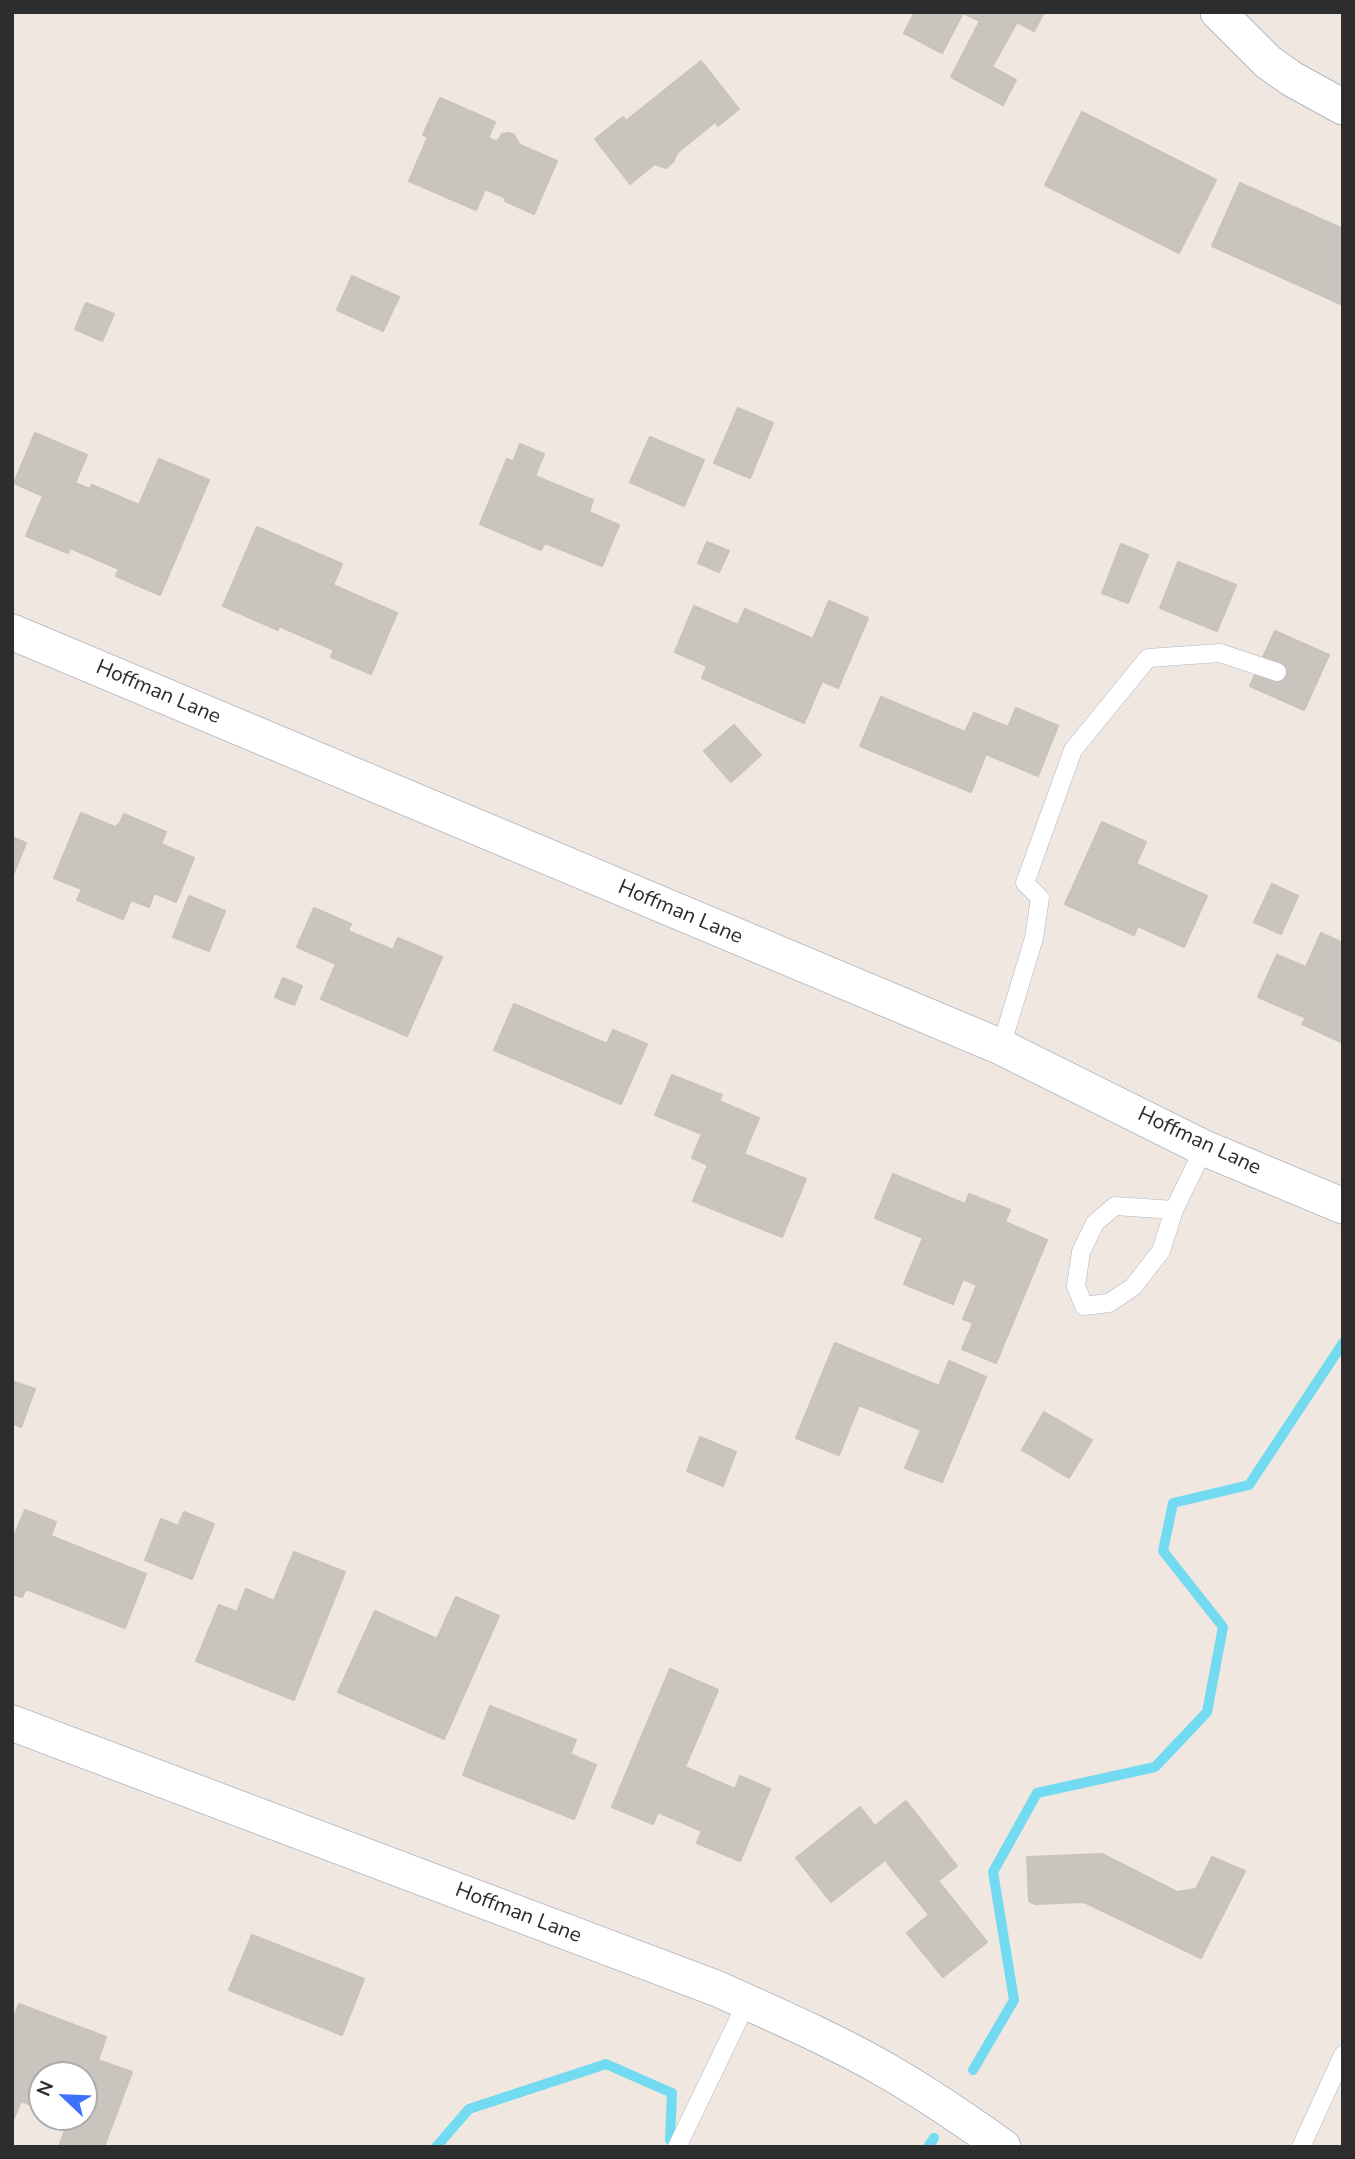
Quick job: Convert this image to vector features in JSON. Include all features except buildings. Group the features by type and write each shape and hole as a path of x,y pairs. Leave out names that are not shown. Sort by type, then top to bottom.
{"street":[{"path":"1218,12 1268,62 1292,79 1343,107"},
{"name":"Hoffman Lane","path":"12,632 1001,1047 1204,1148 1343,1206"},
{"name":"Hoffman Lane","path":"12,1723 718,1989 793,2022 880,2067 943,2105 1003,2147"}],"lane":[{"path":"1001,1047 1034,938 1040,898 1025,883 1073,750 1148,658 1220,653 1277,671"},
{"path":"1174,1210 1115,1206 1095,1223 1081,1252 1076,1286 1084,1306 1109,1304 1133,1287 1161,1251 1174,1210 1204,1148"},
{"path":"677,2147 747,2002"},
{"path":"1301,2147 1343,2054"}],"waterway":[{"path":"973,2070 1014,2000 993,1872 1037,1793 1155,1767 1207,1712 1223,1627 1163,1551 1173,1503 1249,1485 1343,1343"},
{"path":"436,2147 469,2109 606,2064 672,2093 670,2140"},
{"path":"928,2147 934,2138"}]}
